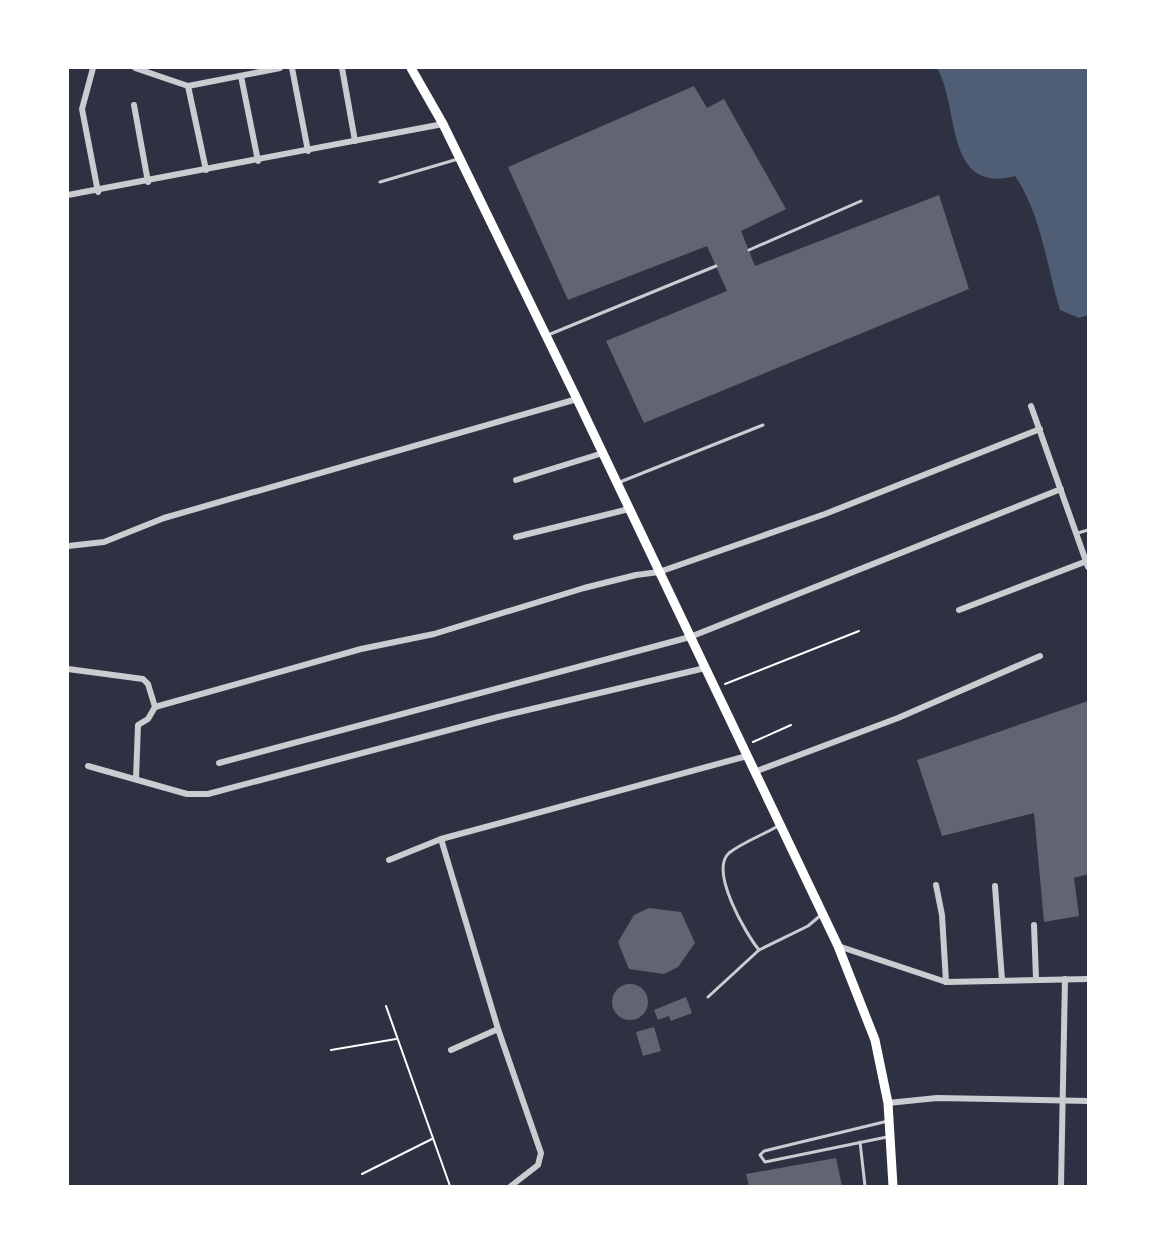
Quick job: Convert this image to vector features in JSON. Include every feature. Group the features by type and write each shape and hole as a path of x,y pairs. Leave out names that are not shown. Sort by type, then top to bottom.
{"main road":[{"path":"413,68 577,399 838,946 875,1040 888,1103 893,1186"}],"street":[{"path":"93,68 82,109 98,192"},
{"path":"135,68 188,86 280,68"},
{"path":"292,68 308,151"},
{"path":"342,68 355,141"},
{"path":"241,76 258,161"},
{"path":"188,86 206,171"},
{"path":"134,105 148,182"},
{"path":"68,195 98,192 442,124"},
{"path":"68,546 104,542 124,532 184,512 577,399"},
{"path":"959,610 1088,564 1031,406"},
{"path":"136,779 138,725 148,719 155,707 361,649 434,634 584,588 636,575 659,572 825,514 1040,429"},
{"path":"516,480 603,453"},
{"path":"219,763 690,637 1061,489"},
{"path":"516,537 630,509"},
{"path":"754,772 898,718 1040,656"},
{"path":"88,766 187,794 208,794 498,717 705,668"},
{"path":"68,669 143,679 148,684 155,707"},
{"path":"389,860 441,839 744,751"},
{"path":"441,839 498,1029 542,1153 538,1165 511,1186"},
{"path":"936,885 942,915 946,982"},
{"path":"996,886 1002,980"},
{"path":"1034,925 1036,978"},
{"path":"838,946 946,982 1036,978 1089,979"},
{"path":"1061,1186 1065,979"},
{"path":"451,1050 498,1029"},
{"path":"888,1103 937,1098 1089,1101"}],"lane":[{"path":"380,182 459,158"},
{"path":"749,250 861,201"},
{"path":"546,336 716,266"},
{"path":"617,484 764,425"},
{"path":"1078,533 1089,530"},
{"path":"759,951 745,934 723,878 723,864 728,854 780,825"},
{"path":"708,997 759,951 808,926 821,914"},
{"path":"889,1120 764,1151 760,1155 765,1162 890,1136"},
{"path":"860,1142 866,1186"}],"path":[{"path":"714,688 859,631"},
{"path":"744,751 791,724"},
{"path":"386,1006 450,1186"},
{"path":"331,1050 398,1039"},
{"path":"362,1174 432,1138"}],"water":[{"path":"937,68 1088,68 1088,315 1079,318 1060,310 1037,224 1024,191 1015,176 992,178 976,173 965,160 958,144 944,85"}],"building":[{"path":"694,86 707,108 724,99 786,209 741,231 755,266 939,195 969,289 644,423 606,341 727,291 707,246 568,300 508,167"},
{"path":"1088,701 1088,874 1074,878 1079,916 1044,922 1034,813 942,836 917,760"},
{"path":"649,908 681,912 695,943 678,967 664,974 629,969 618,942 634,915"},
{"path":"630,984 642,990 648,1002 642,1014 630,1020 618,1014 612,1002 618,990"},
{"path":"686,997 692,1013 671,1021 669,1016 658,1020 654,1010"},
{"path":"654,1027 661,1051 643,1056 636,1032"},
{"path":"836,1158 842,1186 749,1186 746,1174"}]}
